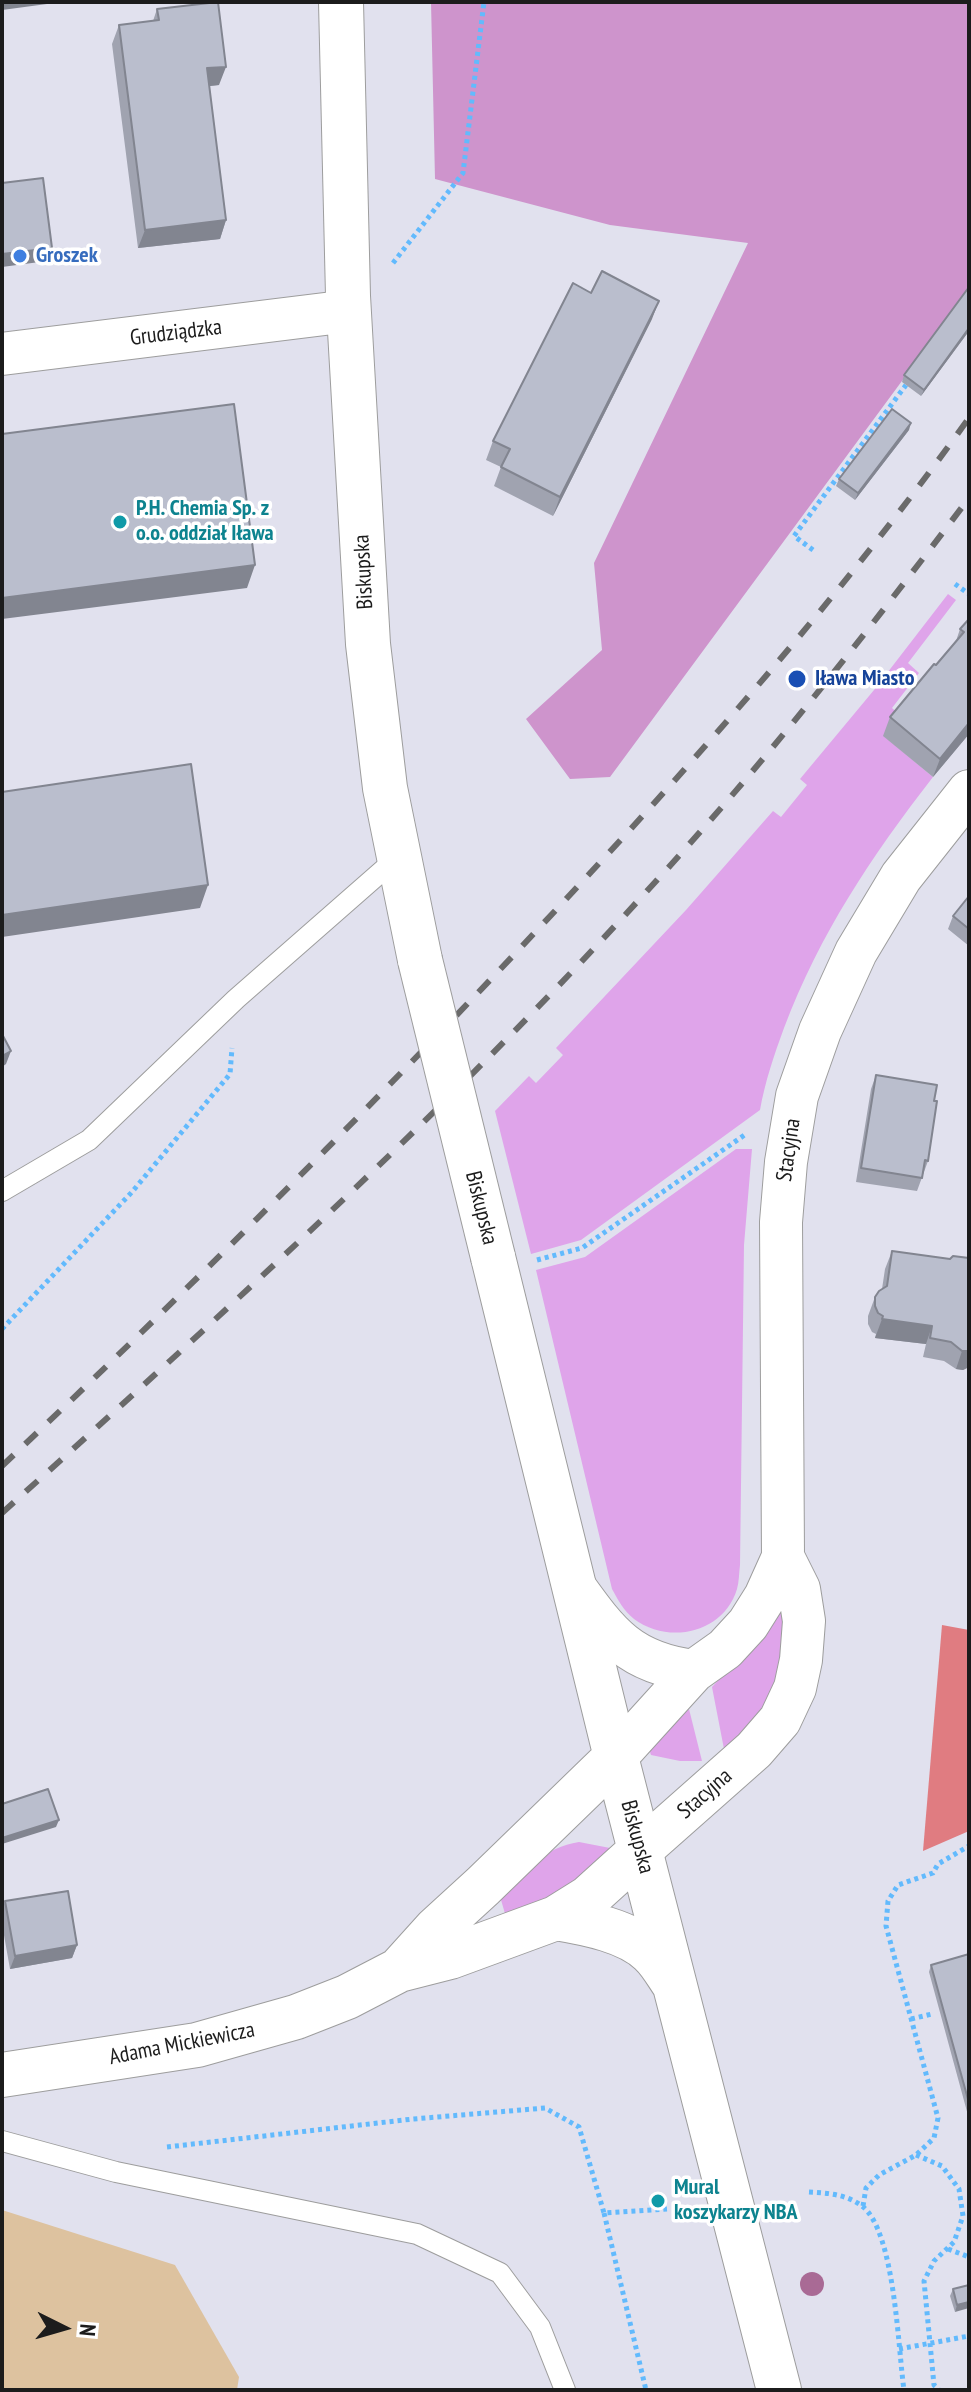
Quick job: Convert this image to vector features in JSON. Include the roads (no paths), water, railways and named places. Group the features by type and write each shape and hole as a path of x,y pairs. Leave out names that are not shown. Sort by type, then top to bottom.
{"street":[{"name":"Biskupska","path":"341,2 349,304 368,644 385,788 420,960 513,1259 574,1586 779,2390"},
{"name":"Grudziądzka","path":"2,354 349,304"},
{"name":"Stacyjna","path":"616,1757 694,1671 725,1649 748,1624 765,1597 783,1557 781,1222 786,1162 797,1096 820,1031 856,952 901,877 969,791"},
{"name":"Stacyjna","path":"641,1850 754,1750 780,1720 795,1688 804,1621 799,1589 783,1557"},
{"path":"574,1586 601,1625 620,1642 655,1663 694,1671"},
{"name":"Adama Mickiewicza","path":"399,1970 436,1929 616,1757"},
{"name":"Adama Mickiewicza","path":"2,2075 197,2045 296,2017 347,1997 399,1970 450,1957 556,1918 588,1898 641,1850"},
{"path":"556,1918 592,1924 629,1939 651,1952 676,1986"}],"lane":[{"path":"2,1191 89,1140 236,999 398,857"},
{"path":"2,2141 116,2172 417,2234 500,2273 540,2327 565,2390"}],"railway":[{"path":"2,1466 342,1134 596,867 763,680 869,551 969,418"},
{"path":"2,1513 332,1210 571,973 690,844 773,747 969,498"}],"place":[{"name":"Groszek","path":"20,256"},
{"name":"P.H. Chemia Sp. z o.o. oddział Iława","path":"120,522"},
{"name":"Iława Miasto","path":"797,679"},
{"name":"Mural koszykarzy NBA","path":"658,2201"}]}
